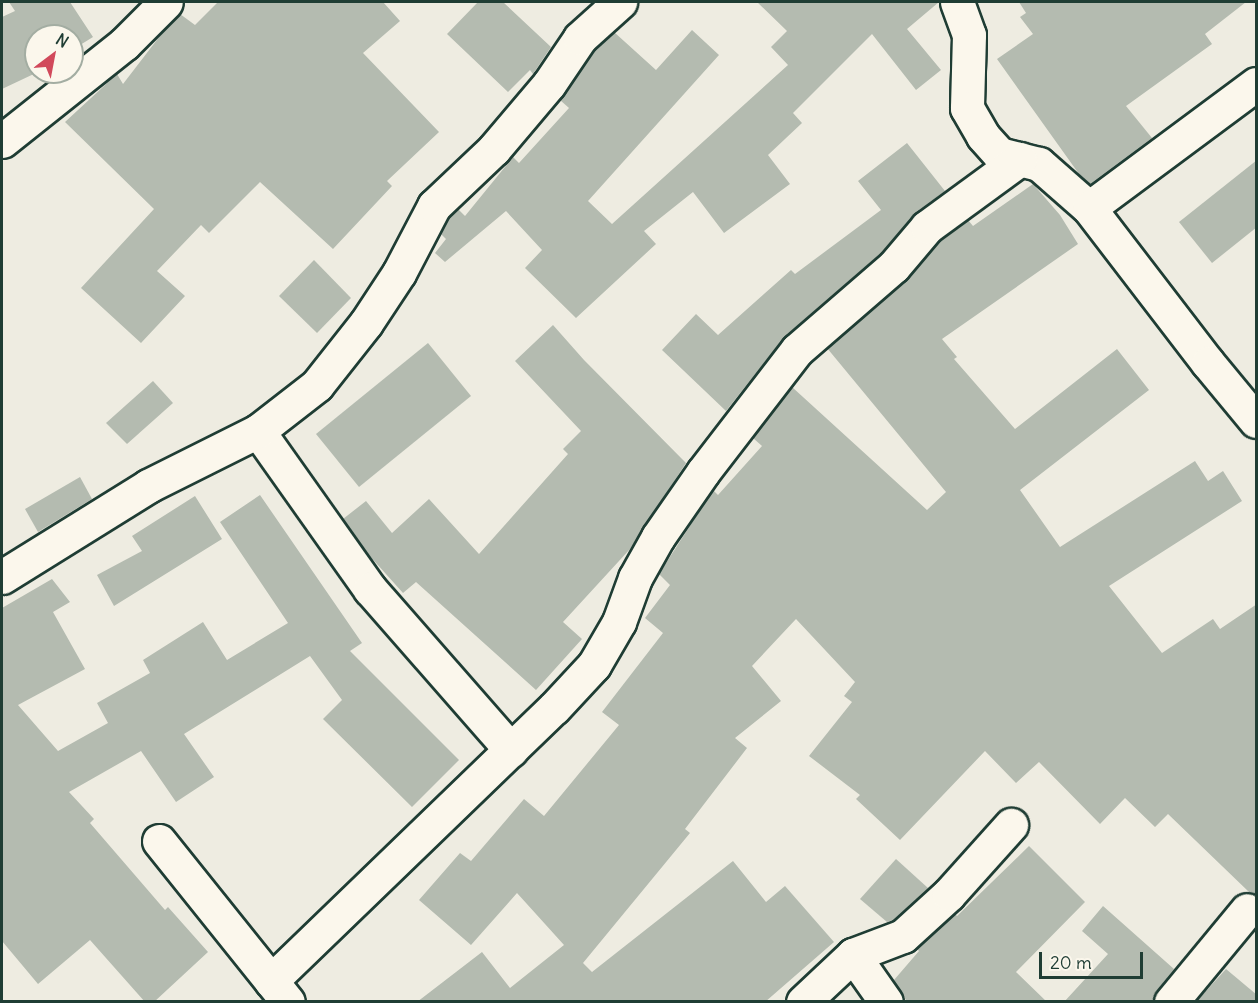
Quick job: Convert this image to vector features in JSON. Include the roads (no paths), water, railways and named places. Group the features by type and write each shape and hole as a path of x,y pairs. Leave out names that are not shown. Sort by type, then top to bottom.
{"street":[{"path":"2,141 124,44 166,2"},
{"path":"2,577 148,486 258,431 317,385 366,322 399,273 434,207 494,149 549,84 580,39 620,2"},
{"path":"957,2 969,35 967,108 983,136 999,154 1039,164 1089,208 1208,363 1257,422"},
{"path":"1089,208 1257,84"},
{"path":"159,841 197,885 238,943 280,992 594,664 619,622 635,579 658,537 704,472 797,350 894,266 927,227 1020,159"},
{"path":"258,431 370,589 511,750"},
{"path":"803,1002 853,955 903,936 949,894 1011,825"},
{"path":"1171,1002 1247,910"},
{"path":"853,955 886,1002"}]}
